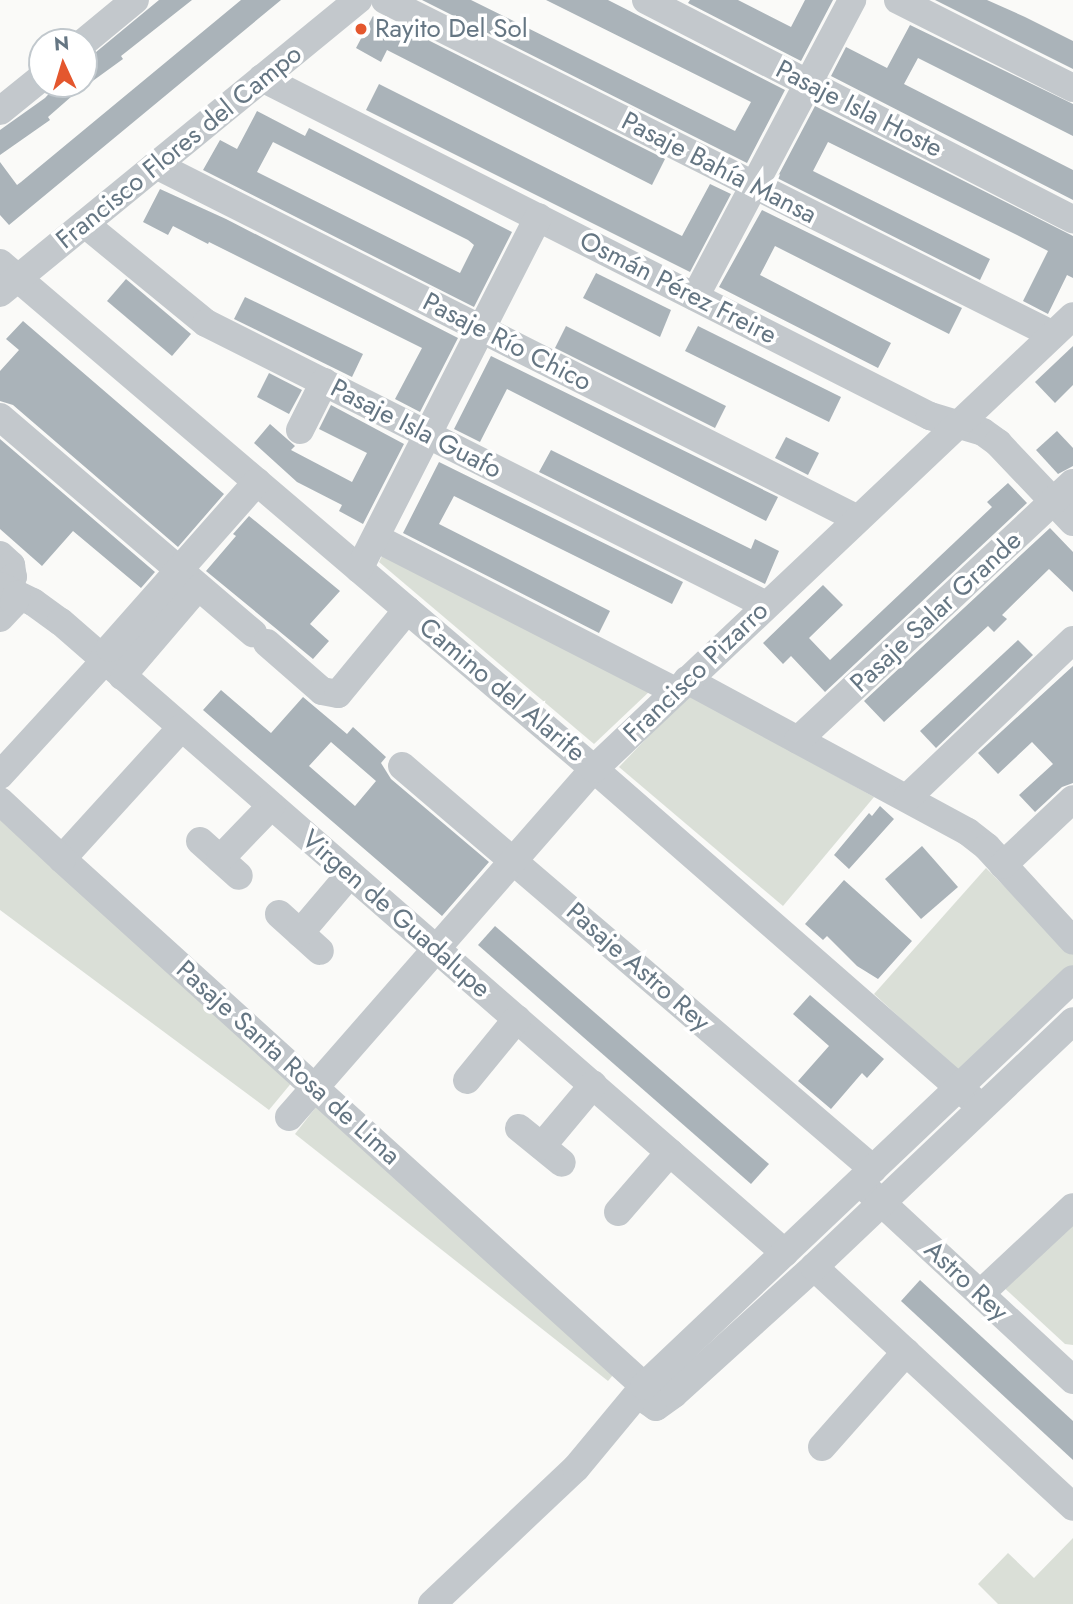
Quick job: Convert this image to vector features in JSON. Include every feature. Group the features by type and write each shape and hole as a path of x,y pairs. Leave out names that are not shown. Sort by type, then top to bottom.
{"street":[{"name":"Francisco Flores del Campo","path":"6,278 85,224 358,0"},
{"name":"Pasaje Bahía Mansa","path":"385,0 1053,335"},
{"name":"Pasaje Isla Hoste","path":"646,0 1073,219"},
{"path":"695,297 852,0"},
{"path":"898,0 1073,88"},
{"path":"98,31 134,1"},
{"name":"Osmán Pérez Freire","path":"262,78 930,416 983,432 1063,492 1073,522"},
{"name":"Pasaje Río Chico","path":"156,165 858,519"},
{"path":"359,569 538,218"},
{"name":"Pasaje Isla Guafo","path":"85,224 194,315 766,605"},
{"name":"Camino del Alarife","path":"6,278 257,482 594,769 981,1107"},
{"name":"Francisco Pizarro","path":"289,1117 594,769 1073,316"},
{"path":"300,430 324,382"},
{"path":"0,417 322,691 338,694 407,610"},
{"path":"0,775 113,668 188,578 257,482"},
{"name":"Pasaje Salar Grande","path":"798,740 1063,492"},
{"path":"376,538 798,740 968,832 1073,941"},
{"path":"0,555 11,565 13,577 8,590 14,603 0,618"},
{"name":"Virgen de Guadalupe","path":"8,590 61,622 785,1253"},
{"path":"907,798 1073,640"},
{"path":"62,859 181,729"},
{"name":"Pasaje Astro Rey","path":"402,766 513,861 866,1175"},
{"path":"1003,866 1073,799"},
{"name":"Pasaje Santa Rosa de Lima","path":"0,801 644,1387 646,1400 656,1407 814,1267"},
{"path":"220,859 271,806"},
{"path":"300,933 349,874"},
{"path":"279,914 320,951"},
{"path":"432,1604 576,1468 644,1387 1073,979"},
{"path":"467,1079 517,1019"},
{"path":"1073,1021 1063,1048 981,1107 814,1267 1073,1507"},
{"path":"519,1128 552,1154 593,1085"},
{"path":"618,1212 670,1152"},
{"name":"Astro Rey","path":"866,1175 881,1203 980,1294 1070,1370"},
{"path":"980,1294 1073,1207"},
{"path":"822,1447 905,1352"}],"shaded area":[{"path":"382,556 651,690 594,744 379,562"},
{"path":"689,694 874,797 783,906 619,767"},
{"path":"0,816 293,1081 269,1110 0,910"},
{"path":"986,868 1073,954 1073,968 960,1073 874,994"},
{"path":"316,1107 613,1375 608,1381 295,1134"},
{"path":"1073,1214 1073,1345 1065,1344 1000,1284"},
{"path":"1073,1538 1073,1604 998,1604 978,1584 1008,1553 1034,1578"}],"building":[{"path":"159,0 192,0 98,77 98,50"},
{"path":"241,0 281,0 9,225 0,215 0,162 17,185"},
{"path":"422,0 471,0 735,131 751,102 546,0 608,0 785,90 747,163"},
{"path":"690,0 738,0 791,27 805,0 833,0 801,61 688,3"},
{"path":"935,0 987,0 1073,41 1073,69"},
{"path":"373,16 420,41 422,37 665,159 652,185 387,50 381,62 356,48"},
{"path":"910,25 1073,104 1073,136 918,58 904,84 1073,170 1073,200 831,76 846,47 887,68"},
{"path":"379,84 682,236 710,184 731,194 690,272 366,110"},
{"path":"45,98 70,98 48,117 50,120 0,155 0,130"},
{"path":"815,106 1073,236 1073,278 1067,275 1048,314 1023,301 1048,251 1017,235 828,142 813,171 990,259 980,280 777,178"},
{"path":"257,111 305,136 309,128 512,232 474,307 203,170 220,140 237,149","holes":["273,142 474,245 460,273 257,172"]},
{"path":"160,189 226,219 458,338 420,412 395,399 422,348 209,242 208,244 173,226 168,235 143,222"},
{"path":"762,210 962,308 949,334 775,246 760,275 891,343 878,368 719,287"},
{"path":"596,273 671,310 660,337 583,298"},
{"path":"126,279 191,334 172,356 107,301"},
{"path":"245,297 363,354 352,377 234,319"},
{"path":"23,321 224,494 178,547 13,405 0,401 0,371 19,350 6,339"},
{"path":"566,326 726,406 715,428 555,348"},
{"path":"698,326 841,397 829,422 685,351"},
{"path":"1073,346 1073,385 1055,403 1035,382"},
{"path":"491,356 778,497 766,521 507,389 480,442 454,429"},
{"path":"269,373 302,390 289,414 257,397"},
{"path":"331,405 404,444 363,524 339,511 342,505 297,482 254,443 270,424 295,446 291,450 352,482 367,453 319,429"},
{"path":"1057,431 1073,448 1073,466 1058,474 1036,450"},
{"path":"786,437 819,453 808,475 775,458"},
{"path":"0,439 155,572 141,588 73,531 42,566 0,529"},
{"path":"551,450 751,549 755,539 779,551 765,584 539,472"},
{"path":"439,462 683,582 672,604 454,496 439,524 610,611 599,633 403,533"},
{"path":"1008,483 1027,503 825,692 791,656 783,664 763,643 823,585 843,605 809,638 830,660 992,507 987,502"},
{"path":"249,516 340,591 310,624 329,641 313,659 206,571"},
{"path":"1050,528 1073,552 1073,592 1049,569 1002,615 1007,619 994,632 988,626 884,722 864,701"},
{"path":"1018,640 1033,655 936,748 920,731"},
{"path":"1073,666 1073,783 1062,787 1035,812 1019,795 1053,764 1032,742 998,774 978,753"},
{"path":"221,690 271,733 303,697 347,734 353,727 386,757 381,763 391,779 489,862 442,916 203,710","holes":["331,742 376,781 355,806 309,766"]},
{"path":"880,806 894,819 849,869 834,855 869,813 872,816"},
{"path":"922,846 958,887 921,919 885,879"},
{"path":"844,880 912,941 878,979 857,966 827,936 823,940 805,924"},
{"path":"495,926 769,1164 751,1184 478,945"},
{"path":"810,995 884,1059 867,1078 862,1073 831,1109 798,1081 829,1046 793,1014"},
{"path":"920,1280 1073,1421 1073,1460 901,1301"}],"place":[{"name":"Rayito Del Sol","path":"361,29"}]}
